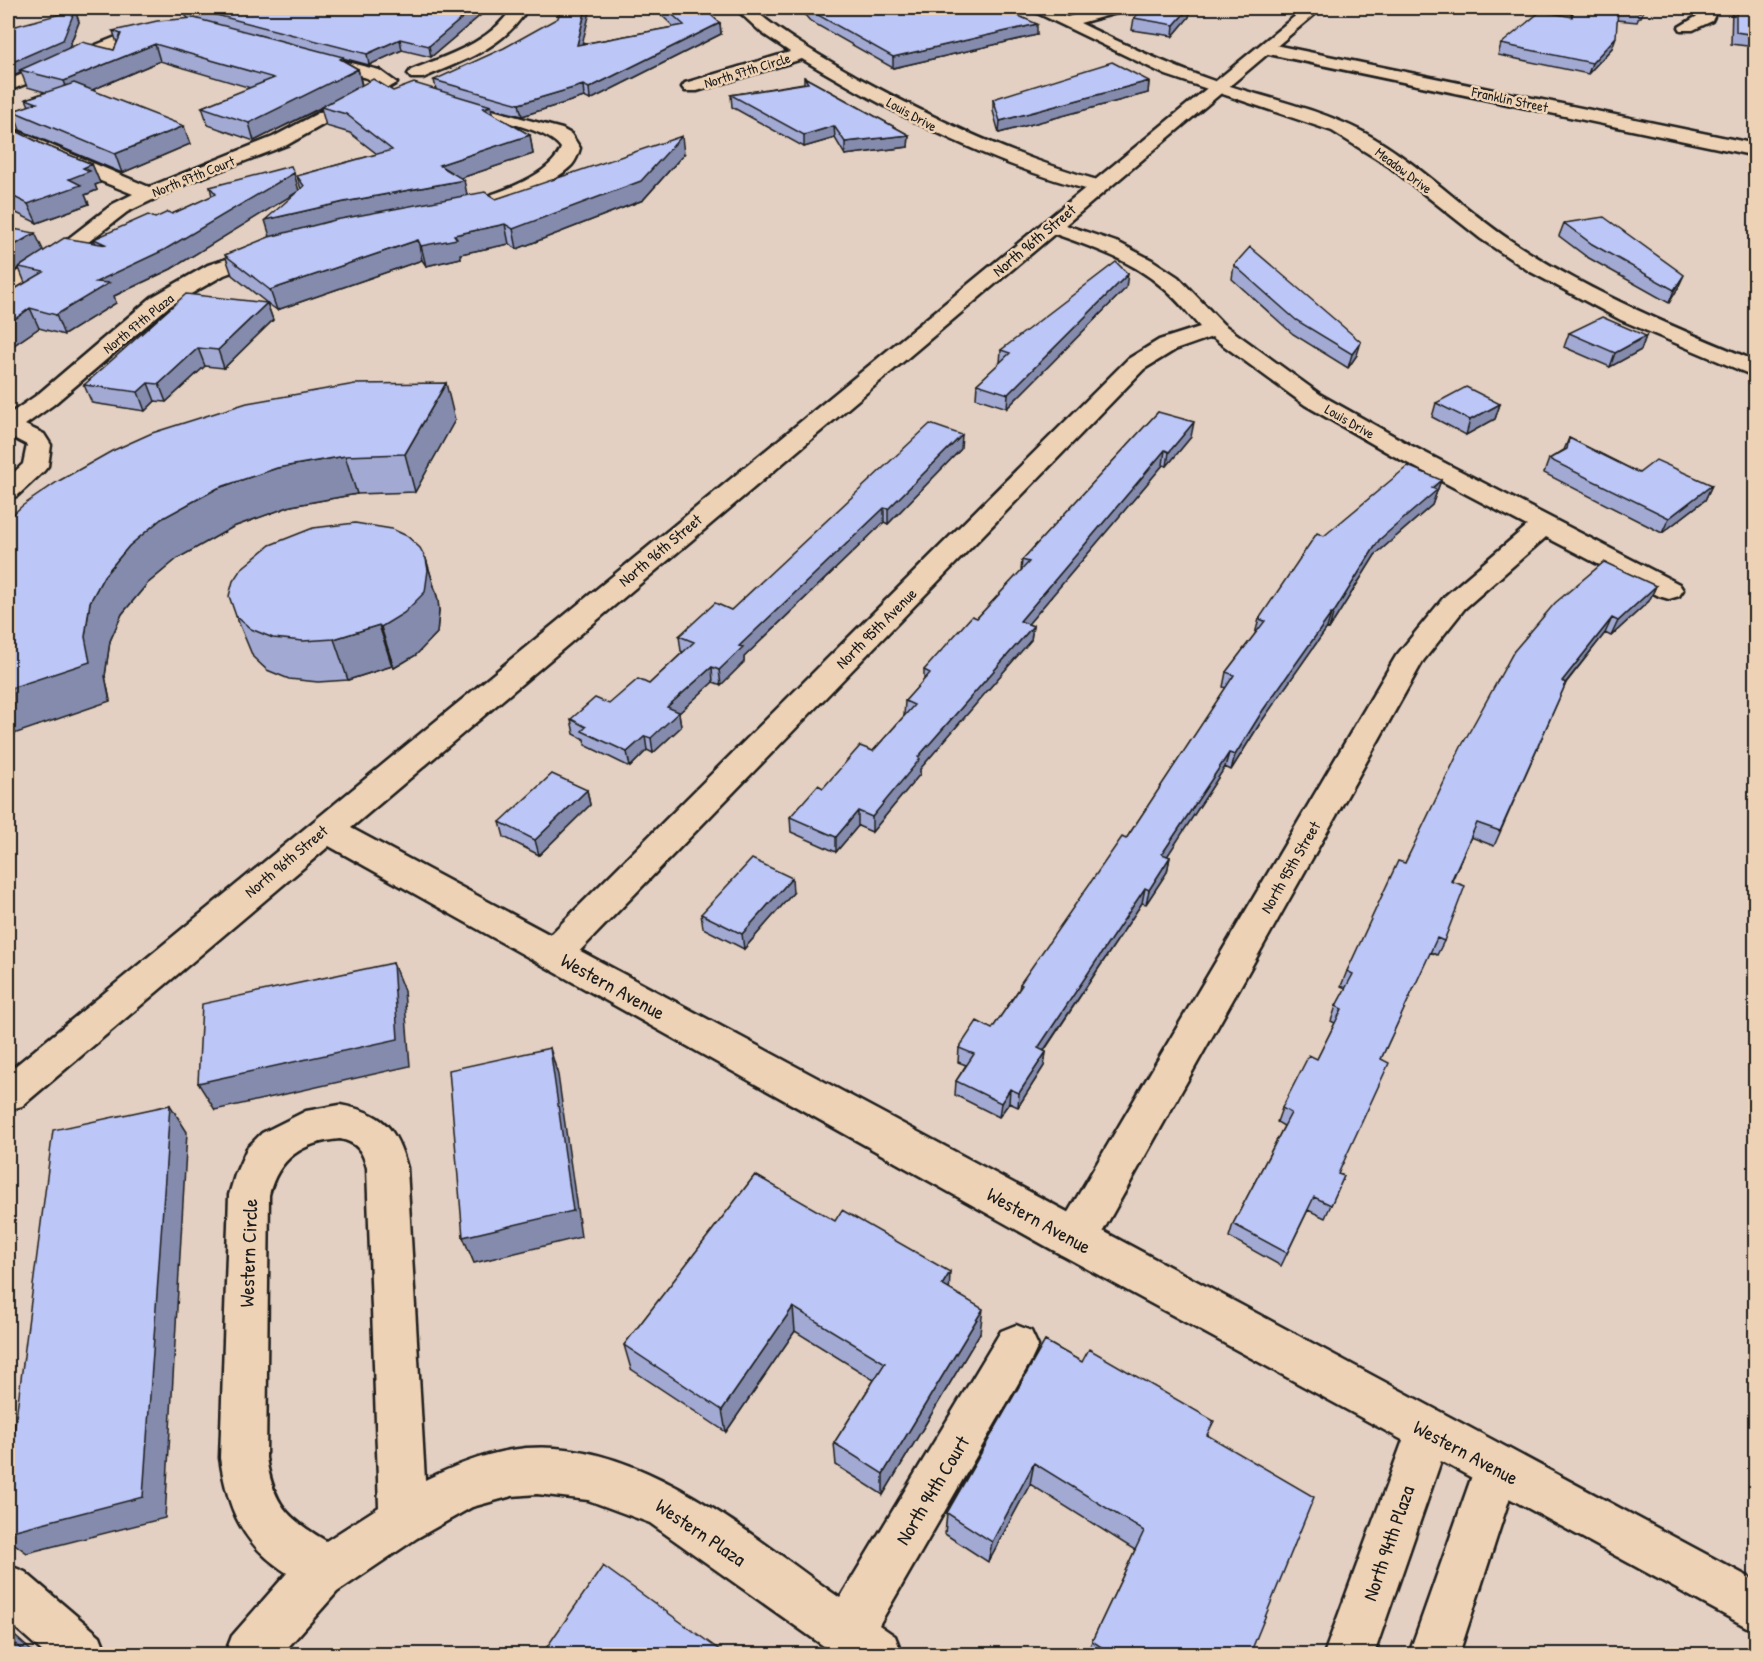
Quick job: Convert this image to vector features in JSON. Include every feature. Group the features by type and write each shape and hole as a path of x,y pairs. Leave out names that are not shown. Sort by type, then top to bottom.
{"street":[{"path":"417,74 493,39 514,21 520,8"},
{"name":"Louis Drive","path":"743,8 758,22 803,53 960,140 1018,162 1097,186"},
{"name":"Meadow Drive","path":"1035,8 1187,77 1303,113 1357,136 1488,234 1549,275 1596,301 1755,370"},
{"path":"1066,22 1118,8"},
{"name":"North 96th Street","path":"8,1094 1097,186 1314,8"},
{"path":"1687,27 1706,18 1710,8"},
{"path":"8,86 137,34 168,27"},
{"name":"Franklin Street","path":"1265,48 1755,150"},
{"name":"North 97th Circle","path":"691,87 803,53"},
{"name":"North 97th Court","path":"8,286 67,249 120,208 183,178 280,141 388,83 373,74 298,55"},
{"path":"438,100 550,132 561,136 571,147 562,164 534,184 503,198 464,208"},
{"path":"8,132 58,157 149,194"},
{"name":"Louis Drive","path":"1051,226 1112,247 1145,264 1170,282 1215,328 1313,400 1401,450 1669,590"},
{"name":"North 97th Plaza","path":"8,426 45,400 170,296 216,270 286,246"},
{"name":"North 95th Avenue","path":"554,954 1136,364 1167,345 1215,328"},
{"path":"8,426 35,439 39,445 39,455 34,466 8,491"},
{"name":"North 95th Street","path":"1075,1240 1411,656 1455,602 1544,525"},
{"name":"Western Avenue","path":"325,829 1075,1240 1755,1608"},
{"name":"Western Circle","path":"328,1569 295,1551 270,1531 256,1512 246,1488 243,1458 249,1195 263,1158 275,1147 302,1130 332,1122 351,1123 369,1133 381,1146 387,1168 403,1518"},
{"name":"North 94th Court","path":"862,1644 1016,1346"},
{"name":"North 94th Plaza","path":"1349,1654 1428,1432"},
{"path":"1434,1654 1496,1468"},
{"name":"Western Plaza","path":"250,1654 317,1577 403,1518 458,1489 506,1475 537,1471 596,1479 635,1491 667,1506 862,1644"},
{"path":"8,1588 82,1654"}],"building":[{"path":"185,8 474,8 429,46 400,39 367,54"},
{"path":"561,8 586,8 577,45 684,25 665,8 703,8 720,23 589,88 583,85 519,104 434,80 504,48 558,18"},
{"path":"807,8 1001,8 1037,24 893,57"},
{"path":"1144,8 1189,8 1174,25 1134,18"},
{"path":"1574,8 1641,8 1640,12 1618,9 1616,37 1592,63 1501,44 1541,11 1572,17"},
{"path":"1736,8 1755,8 1755,35 1736,32"},
{"path":"75,10 63,40 8,64 8,28"},
{"path":"194,18 343,57 340,59 358,69 249,123 202,107 274,78 155,44 64,81 20,70 82,42 114,50 121,34 113,31 157,21"},
{"path":"1112,62 1149,81 1000,121 993,99"},
{"path":"804,77 909,135 845,142 834,126 804,135 731,95 808,83"},
{"path":"373,79 393,91 414,83 491,106 483,108 530,135 439,165 464,180 344,202 265,220 304,186 297,176 392,150 346,114 321,107"},
{"path":"74,83 184,126 115,154 13,111 37,103 26,99"},
{"path":"8,127 42,144 92,164 83,168 90,171 69,179 81,185 28,204 8,194"},
{"path":"682,136 641,181 513,229 505,224 454,235 457,239 421,246 418,240 270,290 225,255 269,237 335,220 485,192 496,199"},
{"path":"291,166 294,173 164,250 96,282 109,283 56,315 30,308 8,324 8,293 44,272 19,267 64,238 107,245 94,239 148,215 155,218 168,212 172,214 216,194 210,187"},
{"path":"1604,217 1684,275 1674,290 1592,244 1564,223"},
{"path":"8,228 35,233 8,249"},
{"path":"1250,247 1361,342 1352,354 1296,320 1234,265"},
{"path":"1116,262 1128,274 1008,394 977,384 1010,353 1001,350"},
{"path":"186,294 267,303 218,350 198,348 159,384 148,383 138,392 84,385"},
{"path":"1602,317 1646,336 1615,353 1569,333"},
{"path":"446,383 405,454 345,456 277,468 218,488 161,519 129,546 104,576 90,602 85,637 90,662 8,689 8,519 22,506 57,482 112,451 152,433 247,403 355,384"},
{"path":"1466,387 1500,404 1470,420 1436,403"},
{"path":"1158,412 1194,422 1169,452 1165,450 1020,621 1033,626 918,757 920,759 872,817 858,811 836,837 790,817 818,785 823,788 860,746 873,751 914,705 905,701 930,673 924,670 972,616 977,618 1029,562 1022,560"},
{"path":"930,424 962,435 888,509 884,508 739,646 743,647 719,670 712,667 667,707 679,712 651,738 645,736 627,752 582,731 586,727 571,719 595,698 609,704 638,679 649,684 694,642 679,636 715,603 731,610"},
{"path":"1569,438 1639,473 1656,460 1712,485 1669,518 1549,459 1567,449"},
{"path":"1408,466 1441,480 1432,488 1437,490 1379,540 1333,614 1263,710 1235,755 1229,753 1162,854 1170,857 1149,890 1145,888 1038,1048 1046,1052 1019,1093 1010,1089 1001,1103 956,1081 974,1054 959,1048 977,1021 992,1029 1022,985 1020,984 1122,837 1126,839 1234,675 1226,672 1265,621 1259,619 1317,533 1324,536"},
{"path":"355,523 392,529 407,536 420,548 426,559 428,570 425,592 404,613 381,627 379,625 334,639 303,641 273,638 251,629 236,616 229,596 233,581 241,569 270,545 313,528"},
{"path":"1604,562 1656,586 1618,621 1612,618 1562,681 1566,683 1500,831 1477,823 1451,881 1465,886 1444,941 1437,938 1381,1059 1389,1063 1338,1174 1344,1176 1331,1205 1314,1197 1287,1253 1233,1224 1291,1113 1282,1108 1309,1055 1317,1059 1342,1009 1336,1006 1353,974 1347,971 1398,861 1405,863 1461,747 1514,651 1555,603"},
{"path":"552,774 587,790 535,840 500,822"},
{"path":"752,859 792,878 742,934 701,914"},
{"path":"393,963 398,1039 198,1083 202,1004"},
{"path":"550,1048 573,1211 463,1237 449,1070"},
{"path":"170,1105 143,1497 8,1532 8,1480 53,1130"},
{"path":"755,1175 835,1221 842,1210 950,1272 942,1285 983,1309 883,1474 834,1443 885,1363 793,1307 722,1410 624,1345"},
{"path":"1045,1341 1082,1362 1089,1349 1214,1421 1207,1435 1314,1497 1250,1654 1112,1654 1092,1641 1144,1531 1034,1463 992,1542 947,1513"},
{"path":"603,1566 725,1654 542,1654"},
{"path":"8,1637 26,1654 8,1654"}]}
